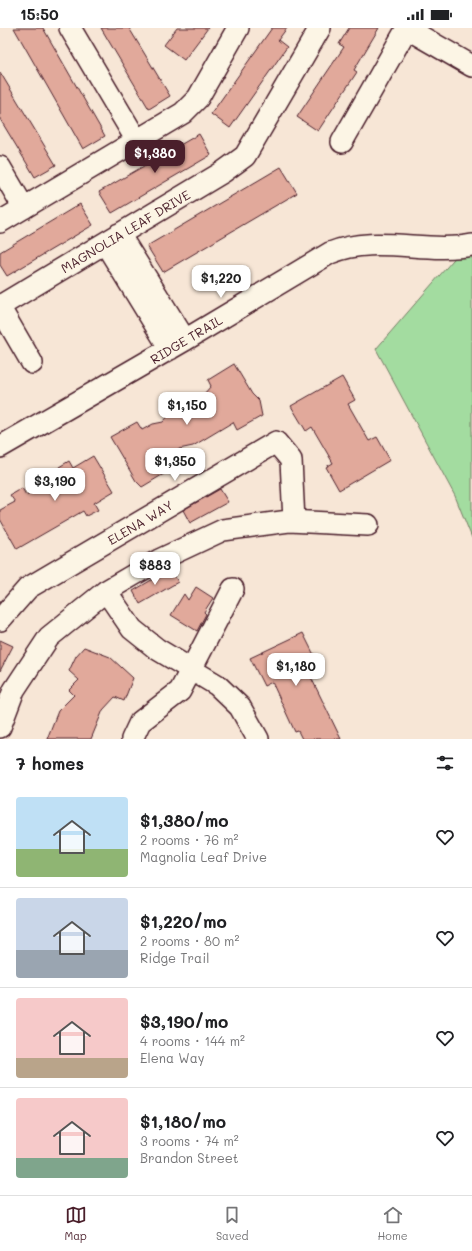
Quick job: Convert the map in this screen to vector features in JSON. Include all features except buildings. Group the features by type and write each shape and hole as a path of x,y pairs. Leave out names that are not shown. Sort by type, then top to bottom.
{"street":[{"path":"70,28 136,141"},
{"path":"0,222 192,106 238,28"},
{"name":"MAGNOLIA LEAF DRIVE","path":"0,307 223,172 245,156 320,28"},
{"path":"342,142 406,28 472,66"},
{"path":"0,167 24,208"},
{"path":"112,238 177,345"},
{"name":"RIDGE TRAIL","path":"0,447 177,345 330,253 342,248 358,246 441,248 472,245"},
{"path":"0,307 32,363"},
{"name":"ELENA WAY","path":"0,620 28,588 276,442 291,460 294,521"},
{"path":"0,727 14,690 49,637 106,591 159,560 224,530 294,521 368,525"},
{"path":"132,739 140,722 180,691 190,669 233,589"},
{"path":"106,591 132,629 157,649 217,685 240,707 258,739"}],"green space":[{"path":"472,238 472,538 455,496 376,349"}]}
